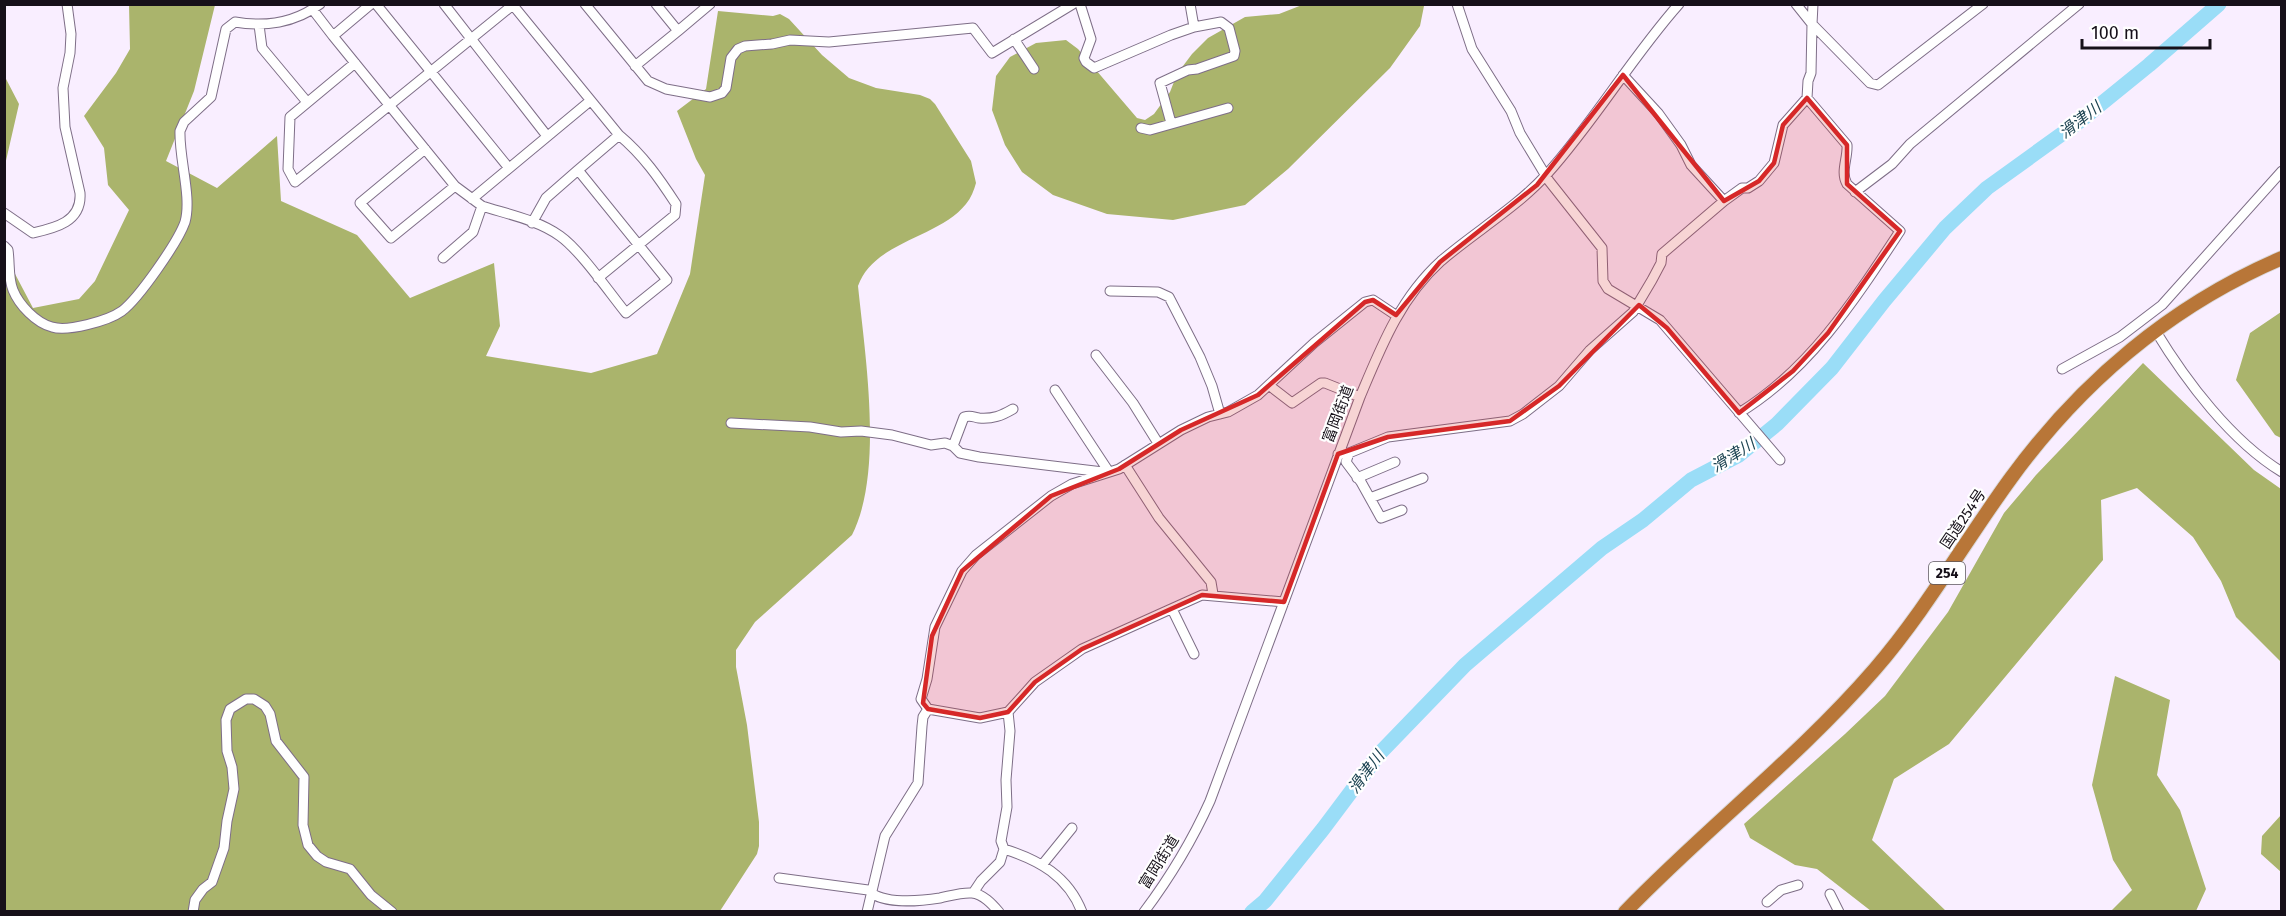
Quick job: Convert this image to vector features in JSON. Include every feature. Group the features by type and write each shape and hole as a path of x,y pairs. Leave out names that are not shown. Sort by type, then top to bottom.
{"highway":[{"name":"国道254号","path":"1625,912 1854,693 1924,606 2010,479 2051,427 2100,376 2155,330 2218,290 2282,258"}],"street":[{"path":"4,213 33,233 61,226 74,214 80,203 80,193 65,127 63,88 71,34 67,4"},
{"path":"333,36 374,4 508,168"},
{"path":"444,4 547,136"},
{"path":"585,4 648,81 660,88 710,97 722,93 726,88 731,58 738,49 745,46 790,40 829,42 973,28 992,53 1074,4"},
{"path":"656,4 678,31"},
{"path":"635,66 710,4"},
{"path":"1080,4 1091,39 1084,58 1094,68 1194,27 1226,23 1235,51 1234,56 1188,70 1160,83 1171,123"},
{"path":"1190,4 1194,27"},
{"path":"1457,4 1472,49 1503,98 1520,133 1546,175 1602,248 1603,281 1608,289 1660,320 1779,459"},
{"name":"富岡街道","path":"1144,912 1168,880 1198,826 1360,397 1382,344 1397,316 1419,284 1440,262 1524,197 1546,175 1679,4"},
{"path":"1796,4 1812,24 1870,82 1878,85 1981,5"},
{"path":"1338,454 1349,453 1388,437 1510,421 1523,414 1559,386 1590,350 1621,325 1637,305 1661,263 1662,254 1724,201 1742,188 1748,188 1759,181 1774,163 1784,125 1807,98 1811,73 1813,4"},
{"path":"1855,192 1892,164 1910,144 2079,4"},
{"path":"355,63 294,112 289,122 288,169 295,182 513,5 590,101 655,171 676,204 675,215 598,278"},
{"path":"4,246 8,250 12,290 21,305 45,324 53,328 62,328 93,323 112,317 122,310 132,301 161,263 184,225 188,206 180,131 184,122 211,98 226,29 235,22 259,25 283,21 316,7 333,36 455,186 482,206 532,222 565,239 626,313 667,279 578,170"},
{"path":"259,25 262,48 307,102"},
{"path":"1014,39 1034,69"},
{"path":"1623,75 1658,113 1681,145 1691,165 1724,201"},
{"path":"1740,414 1793,371 1828,333 1900,231 1855,192 1844,179 1847,145 1807,98"},
{"path":"472,200 590,101"},
{"path":"1141,128 1150,130 1228,108"},
{"path":"532,222 546,198 620,135"},
{"path":"425,149 360,203 391,238 455,186"},
{"path":"2062,369 2120,337 2162,305 2282,171"},
{"path":"443,258 473,232 482,206"},
{"path":"1110,291 1158,292 1169,297 1200,357 1220,414"},
{"path":"1284,602 1213,594 1202,595 1082,649 1042,675 1008,712 980,718 928,709 921,699 930,663 932,636 954,586 969,562 1007,529 1051,496 1072,484 1125,465 1194,423 1220,414 1258,395 1270,386 1284,370 1365,302 1373,300 1397,316"},
{"path":"2155,330 2179,367 2232,432 2259,458 2282,472"},
{"path":"1096,355 1133,403 1158,443"},
{"path":"1270,386 1292,403 1321,383 1360,397"},
{"path":"1056,390 1109,472"},
{"path":"953,446 964,417 970,415 978,418 998,418 1013,409"},
{"path":"731,423 810,427 841,432 861,431 892,435 931,444 945,443 953,446 960,453 979,458 1109,472"},
{"path":"1349,453 1346,462 1381,518 1402,510"},
{"path":"1357,478 1395,462"},
{"path":"1125,465 1159,518 1211,582 1213,594"},
{"path":"1370,498 1423,478"},
{"path":"1172,609 1194,654"},
{"path":"193,912 195,900 212,882 225,848 227,821 234,789 232,767 226,751 226,720 230,709 246,699 254,699 265,706 270,714 276,741 302,772 304,777 303,825 308,844 317,856 326,862 350,869 370,895 392,912"},
{"path":"867,912 885,836 918,783 922,726 928,709"},
{"path":"973,893 981,880 1000,861 1004,849 1001,841 1007,807 1006,780 1010,731 1008,712"},
{"path":"1042,865 1072,828"},
{"path":"1004,849 1042,865 1060,877 1076,895 1082,912"},
{"path":"779,878 868,890 886,900 973,893 987,899 999,912"},
{"path":"1767,902 1781,890 1798,885"},
{"path":"1830,894 1839,912"}],"highlighted area":[{"path":"1623,75 1724,201 1759,181 1774,163 1783,125 1807,98 1847,145 1847,184 1900,231 1828,333 1793,371 1739,413 1667,328 1639,305 1559,386 1510,421 1388,437 1338,454 1284,602 1202,595 1082,649 1035,682 1008,712 980,718 928,709 923,703 932,636 962,571 1051,496 1119,469 1181,430 1258,395 1365,302 1373,300 1396,315 1440,262 1537,185"}],"green space":[{"path":"129,5 215,5 194,91 166,161 217,188 277,136 281,201 357,235 410,298 494,263 500,326 486,356 591,373 657,354 690,274 705,175 696,159 677,111 706,89 718,11 773,16 780,14 789,19 822,55 849,78 876,88 920,95 935,104 971,161 976,183 968,202 954,215 878,259 866,271 858,286 870,413 870,447 862,509 852,535 755,622 736,650 736,667 747,725 759,822 759,846 757,854 720,911 5,911 4,253 33,308 79,299 95,281 129,210 108,185 104,148 84,116 116,73 130,49"},
{"path":"1302,5 1424,6 1420,26 1390,68 1288,169 1245,205 1173,220 1107,214 1053,195 1022,172 1005,145 992,110 996,76 1010,57 1036,43 1066,40 1078,49 1137,118 1145,120 1154,114 1170,92 1177,74 1208,38 1245,17 1279,14"},
{"path":"5,77 19,104 5,165"},
{"path":"2281,312 2281,438 2275,435 2236,380 2250,333"},
{"path":"2143,363 2254,470 2281,489 2281,662 2236,617 2221,581 2193,537 2137,488 2101,500 2103,560 1949,744 1894,779 1872,840 1946,911 1871,911 1817,869 1795,865 1750,838 1744,824 1885,696 1948,612 2004,513 2036,475"},
{"path":"2115,676 2170,700 2157,775 2180,810 2206,889 2196,911 2111,911 2132,890 2113,860 2092,785"},
{"path":"2281,815 2281,872 2261,854 2262,836"}],"waterway":[{"name":"滑津川","path":"1252,912 1265,901 1323,829 1380,753 1465,665 1602,548 1643,520 1691,480 1739,455 1777,424 1832,368 1945,228 1987,188 2080,121 2219,4"}]}
